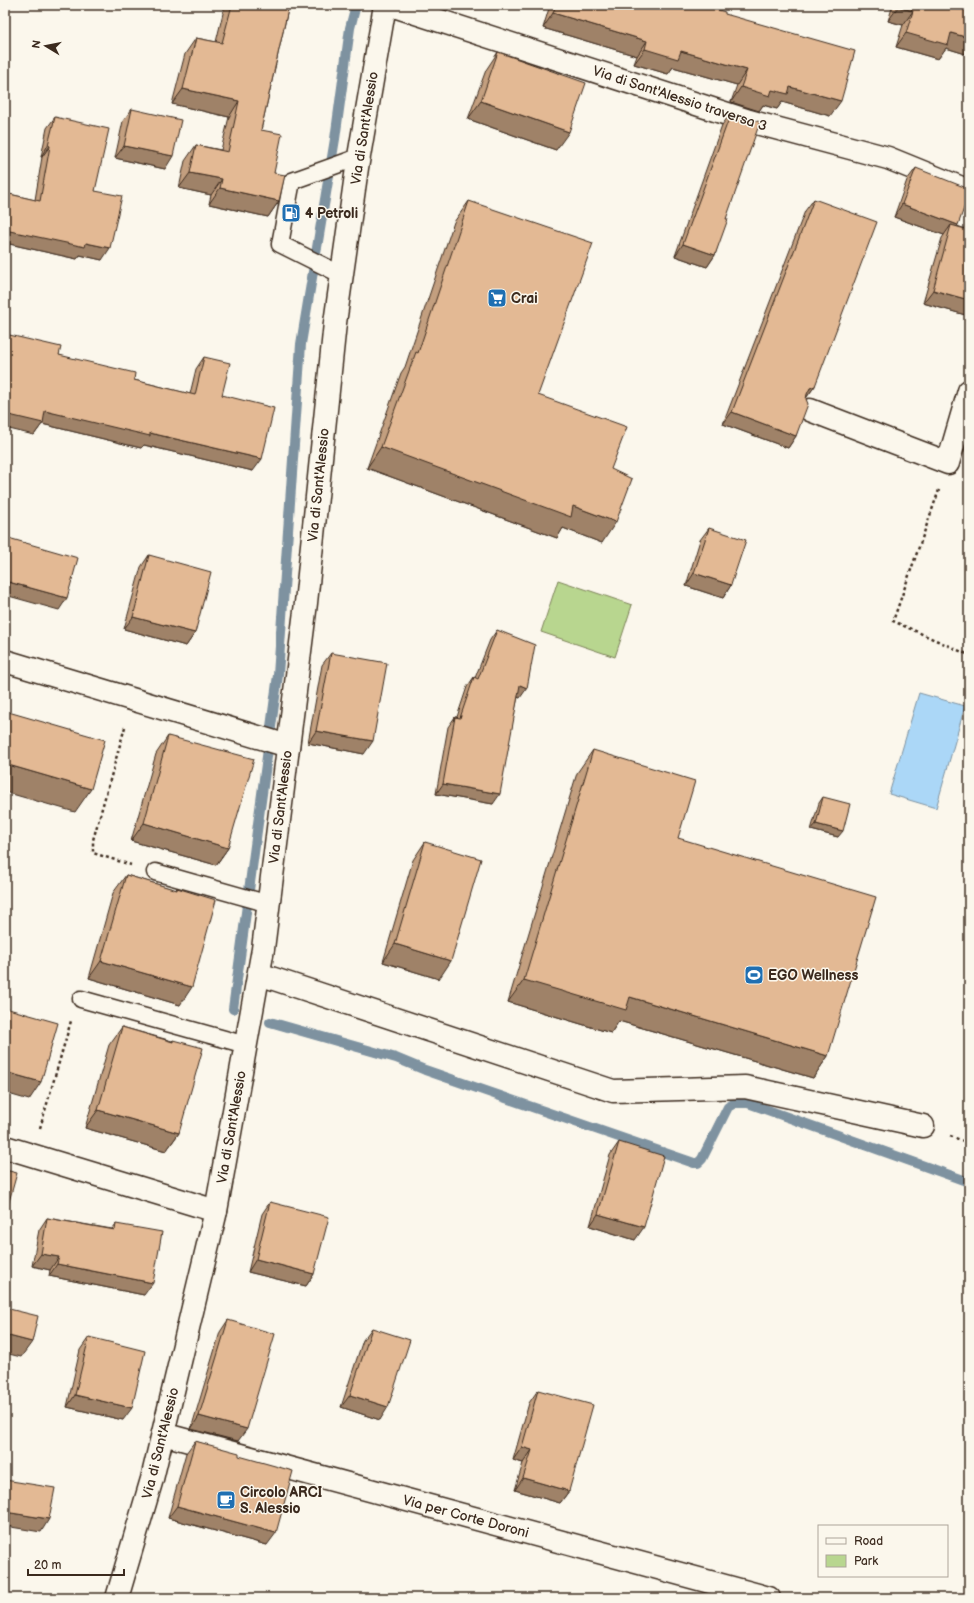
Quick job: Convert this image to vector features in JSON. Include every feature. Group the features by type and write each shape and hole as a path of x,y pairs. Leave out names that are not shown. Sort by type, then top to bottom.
{"street":[{"name":"Via di Sant'Alessio","path":"117,1598 152,1479 216,1211 259,974 260,901 286,746 306,603 335,323 359,157 385,5"},
{"name":"Via di Sant'Alessio traversa 3","path":"391,5 749,121 888,158 969,191"},
{"path":"810,410 948,463 969,391"},
{"path":"5,661 286,746"},
{"path":"259,974 613,1091 744,1087 923,1126"},
{"path":"5,1147 216,1211"},
{"name":"Via per Corte Doroni","path":"163,1434 769,1598"}],"lane":[{"path":"342,275 280,244 292,181 359,157"},
{"path":"155,872 260,901"},
{"path":"82,999 246,1044"}],"path":[{"path":"948,463 893,621 969,655"},
{"path":"133,700 93,840 93,854 155,872"},
{"path":"33,1156 76,1004 82,999"}],"green space":[{"path":"558,580 632,605 615,657 541,632"}],"water":[{"path":"919,693 965,706 936,808 889,794"}],"building":[{"path":"232,5 289,5 261,130 282,134 274,173 285,175 279,201 220,188 222,179 190,173 196,145 228,152 239,101 183,89 196,38 222,43"},
{"path":"556,5 646,5 657,9 658,5 702,5 725,12 725,14 855,51 841,101 790,87 788,94 772,90 770,96 741,87 747,70 681,51 678,59 645,49 647,41 553,13"},
{"path":"898,5 969,5 969,38 951,33 948,45 906,33 913,11 898,7"},
{"path":"498,52 586,83 569,132 481,101"},
{"path":"132,109 181,120 173,156 124,146"},
{"path":"731,113 760,122 715,255 683,244"},
{"path":"55,117 109,129 95,191 122,196 110,248 86,243 85,247 5,230 5,193 40,201 50,146 48,145"},
{"path":"916,168 969,189 969,194 958,225 902,204"},
{"path":"814,199 877,222 815,386 810,388 807,394 806,399 808,404 796,436 732,412"},
{"path":"469,201 593,243 538,395 627,427 611,469 632,479 616,522 573,506 571,517 381,447 416,352 418,353"},
{"path":"951,225 969,230 969,300 933,290"},
{"path":"5,334 61,347 59,355 135,373 134,380 195,395 204,357 230,363 222,395 274,408 262,459 150,433 150,436 45,411 43,423 5,414"},
{"path":"709,528 746,540 731,585 694,573"},
{"path":"5,537 78,558 67,598 5,581"},
{"path":"149,555 211,572 195,633 133,617"},
{"path":"497,630 535,645 527,688 520,685 500,794 443,784 455,717 460,718 474,677 478,679"},
{"path":"331,653 387,663 373,741 316,731"},
{"path":"5,711 105,740 91,789 5,764"},
{"path":"168,736 254,759 228,848 144,823"},
{"path":"593,750 695,781 678,838 876,897 828,1056 630,997 626,1010 524,980"},
{"path":"823,797 850,804 843,831 816,824"},
{"path":"425,842 481,859 451,961 395,944"},
{"path":"126,875 216,900 192,987 101,961"},
{"path":"5,1008 58,1023 41,1082 5,1072"},
{"path":"122,1027 173,1042 173,1040 203,1048 179,1133 98,1110"},
{"path":"619,1142 664,1156 644,1227 598,1214"},
{"path":"5,1170 17,1173 5,1216"},
{"path":"270,1202 329,1217 314,1274 256,1259"},
{"path":"47,1218 115,1230 116,1224 162,1232 153,1283 57,1264 59,1257 41,1254"},
{"path":"5,1308 38,1316 32,1342 5,1335"},
{"path":"228,1320 275,1334 247,1429 199,1416"},
{"path":"372,1328 410,1340 388,1407 350,1395"},
{"path":"89,1337 145,1351 132,1408 75,1395"},
{"path":"538,1390 593,1405 569,1491 523,1478 532,1450 522,1447"},
{"name":"Circolo ARCI S. Alessio","path":"195,1441 239,1453 239,1456 293,1471 276,1533 177,1506"},
{"path":"5,1480 55,1488 49,1519 5,1512"},
{"path":"5,1595 24,1598 5,1598"}],"waterway":[{"path":"233,1009 278,675 301,344 335,139 350,28 356,5"},
{"path":"270,1022 396,1058 425,1070 694,1163 698,1163 702,1159 728,1107 735,1103 748,1103 969,1182"}],"place":[{"name":"4 Petroli","path":"291,213"},
{"name":"Crai","path":"497,298"},
{"name":"EGO Wellness","path":"754,975"},
{"name":"Circolo ARCI S. Alessio","path":"226,1500"}]}
